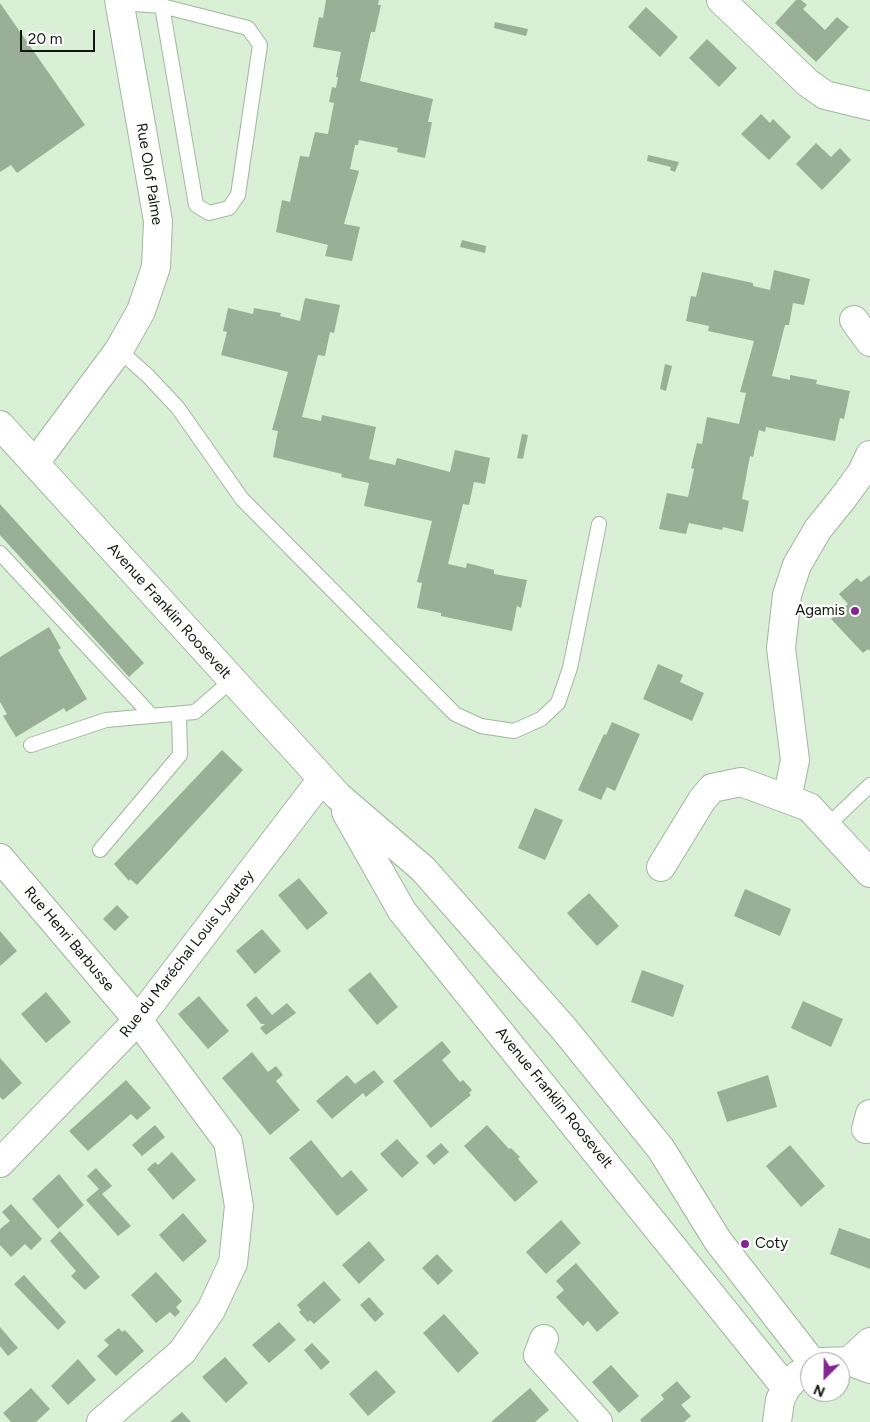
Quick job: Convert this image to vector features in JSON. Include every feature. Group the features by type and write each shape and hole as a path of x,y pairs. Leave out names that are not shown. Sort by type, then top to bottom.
{"street":[{"path":"721,0 808,83 825,96 870,106"},
{"name":"Rue Olof Palme","path":"35,463 119,350 141,311 156,267 158,221 119,2"},
{"path":"854,320 870,342"},
{"name":"Avenue Franklin Roosevelt","path":"0,424 330,788 423,869 565,1030 661,1149 718,1241 804,1352"},
{"path":"787,799 795,760 781,648 787,595 798,565 818,528 862,472 870,455"},
{"path":"661,867 702,800 712,788 741,782 809,807 869,870"},
{"name":"Avenue Franklin Roosevelt","path":"330,788 402,911 786,1388"},
{"name":"Rue du Maréchal Louis Lyautey","path":"0,1163 138,1020 330,788"},
{"name":"Rue Henri Barbusse","path":"0,858 138,1020 228,1142 239,1206 233,1263 211,1310 182,1352 101,1422"},
{"path":"544,1339 538,1355 598,1422"},
{"path":"859,1365 870,1342"},
{"path":"777,1422 780,1400 786,1388 800,1373"}],"lane":[{"path":"119,2 162,6 248,28 260,45 238,195 229,208 209,213 196,205 162,6"},
{"path":"119,350 148,376 178,408 242,499 455,714 481,726 514,731 542,719 558,703 570,668 599,524"},
{"path":"0,553 152,716"},
{"path":"31,745 106,720 195,712 232,680"},
{"path":"100,850 180,754 179,714"},
{"path":"827,826 870,785"}],"building":[{"path":"326,0 379,0 378,5 381,5 375,32 371,32 360,81 433,99 428,122 432,122 425,158 397,152 398,148 359,140 358,145 355,145 350,169 359,171 344,224 360,227 352,261 325,256 328,245 276,232 282,200 290,202 300,156 309,157 315,132 328,134 334,103 329,102 332,87 336,88 338,77 336,77 341,52 313,47 319,17 323,18"},
{"path":"796,0 801,0 807,5 803,9 825,30 837,17 849,27 816,62 775,23"},
{"path":"0,3 85,125 17,173 11,165 0,172"},
{"path":"646,7 678,37 660,57 628,27"},
{"path":"495,22 528,29 526,36 494,28"},
{"path":"707,39 737,68 719,87 689,58"},
{"path":"761,114 770,123 773,119 791,137 769,160 741,134"},
{"path":"816,143 831,157 840,148 851,160 822,190 796,164"},
{"path":"648,155 679,162 675,172 670,170 671,167 647,161"},
{"path":"462,240 486,246 485,253 460,247"},
{"path":"774,270 810,279 804,305 793,303 789,325 785,325 772,376 790,380 790,375 817,380 816,384 850,391 844,419 840,418 835,441 766,427 765,432 759,430 753,457 750,456 742,499 749,501 743,532 723,527 722,530 689,523 686,534 659,529 667,493 688,497 694,469 691,468 697,443 702,444 707,417 739,424 746,393 740,392 754,341 708,331 709,326 686,321 691,296 696,297 702,272 753,283 753,286 770,290"},
{"path":"305,298 340,305 334,333 330,332 325,356 318,355 302,417 321,421 322,415 376,427 369,459 395,465 397,458 450,472 455,450 490,458 485,484 474,482 469,505 463,504 448,564 466,568 467,563 494,570 494,574 527,580 521,608 517,606 512,631 441,616 441,613 417,608 422,583 417,582 432,521 364,506 369,483 341,477 342,474 273,457 278,431 272,430 288,372 221,355 227,332 223,331 228,308 253,314 254,308 281,313 280,316 300,321"},
{"path":"665,364 672,366 666,391 660,389"},
{"path":"522,434 528,435 523,459 517,458"},
{"path":"0,504 144,663 129,677 0,535"},
{"name":"Agamis","path":"870,575 870,651 868,649 863,653 831,619 848,604 839,594 857,578 861,582"},
{"path":"49,627 61,648 58,650 87,699 66,712 64,708 16,737 3,716 7,714 0,702 0,657"},
{"path":"658,664 683,675 680,682 704,693 692,721 643,699"},
{"path":"612,722 640,734 615,791 607,787 601,800 578,790 604,734 606,735"},
{"path":"222,750 243,770 137,885 130,879 129,881 114,864"},
{"path":"535,808 563,820 545,860 518,848"},
{"path":"299,878 328,913 307,930 278,895"},
{"path":"745,889 791,909 780,936 734,916"},
{"path":"589,893 619,926 597,946 567,913"},
{"path":"117,905 129,917 115,931 103,919"},
{"path":"262,929 281,951 255,974 236,951"},
{"path":"0,931 17,951 0,966"},
{"path":"642,970 684,985 673,1017 631,1002"},
{"path":"370,972 398,1007 377,1025 348,990"},
{"path":"46,992 71,1022 46,1043 21,1014"},
{"path":"199,996 229,1031 208,1049 178,1014"},
{"path":"256,996 272,1015 287,1003 296,1013 266,1035 260,1028 265,1024 261,1024 246,1005"},
{"path":"803,1001 843,1019 831,1047 791,1028"},
{"path":"442,1041 451,1052 442,1060 460,1082 463,1080 472,1090 469,1093 471,1095 431,1128 393,1081"},
{"path":"252,1052 268,1072 276,1066 283,1075 276,1081 300,1110 270,1135 222,1078"},
{"path":"0,1058 22,1083 3,1100 0,1097"},
{"path":"374,1070 384,1082 366,1097 363,1093 332,1119 316,1101 347,1075 355,1084"},
{"path":"768,1075 777,1107 727,1122 717,1092"},
{"path":"126,1080 151,1108 137,1120 131,1114 88,1151 69,1131"},
{"path":"155,1125 165,1137 142,1156 132,1145"},
{"path":"487,1125 509,1149 511,1148 520,1157 518,1159 538,1182 515,1202 464,1146"},
{"path":"397,1139 419,1163 402,1178 380,1154"},
{"path":"311,1140 342,1178 351,1170 368,1190 337,1216 289,1158"},
{"path":"441,1143 449,1152 434,1165 426,1156"},
{"path":"790,1145 825,1186 801,1207 766,1166"},
{"path":"172,1152 196,1180 173,1200 147,1169 155,1162 158,1165"},
{"path":"96,1168 112,1186 102,1194 131,1226 118,1236 86,1200 99,1189 87,1176"},
{"path":"59,1174 84,1205 58,1229 32,1199"},
{"path":"11,1204 42,1239 31,1250 25,1244 11,1257 0,1245 0,1229 10,1221 2,1212"},
{"path":"183,1213 207,1241 183,1262 159,1235"},
{"path":"561,1220 581,1243 546,1274 526,1252"},
{"path":"839,1228 870,1239 870,1269 830,1254"},
{"path":"60,1231 100,1277 85,1290 71,1276 76,1271 50,1241"},
{"path":"369,1241 385,1260 359,1284 342,1265"},
{"path":"437,1254 453,1271 438,1285 422,1268"},
{"path":"576,1263 619,1313 597,1332 588,1321 583,1326 556,1297 564,1290 556,1281"},
{"path":"156,1272 182,1301 176,1307 180,1312 175,1317 170,1312 156,1323 131,1295"},
{"path":"24,1275 66,1322 58,1330 14,1284"},
{"path":"324,1281 341,1300 314,1324 310,1320 308,1322 299,1312 301,1310 297,1305"},
{"path":"369,1297 384,1314 375,1322 360,1305"},
{"path":"444,1314 479,1353 458,1373 423,1333"},
{"path":"279,1322 296,1340 269,1363 252,1345"},
{"path":"0,1327 18,1348 8,1356 0,1346"},
{"path":"119,1328 122,1332 125,1330 144,1351 116,1376 97,1356 109,1345 104,1340"},
{"path":"312,1343 330,1362 321,1370 304,1350"},
{"path":"225,1357 248,1383 226,1403 202,1377"},
{"path":"78,1359 96,1380 68,1405 51,1386"},
{"path":"611,1365 639,1396 619,1413 592,1382"},
{"path":"376,1370 396,1392 368,1416 349,1394"},
{"path":"677,1381 691,1397 681,1405 691,1416 684,1422 642,1422 640,1420 664,1399 661,1395"},
{"path":"31,1388 50,1409 36,1422 11,1422 3,1413"},
{"path":"530,1388 549,1410 535,1422 491,1422"},
{"path":"182,1412 191,1422 170,1422"}],"place":[{"name":"Agamis","path":"855,611"},
{"name":"Coty","path":"745,1244"}]}
